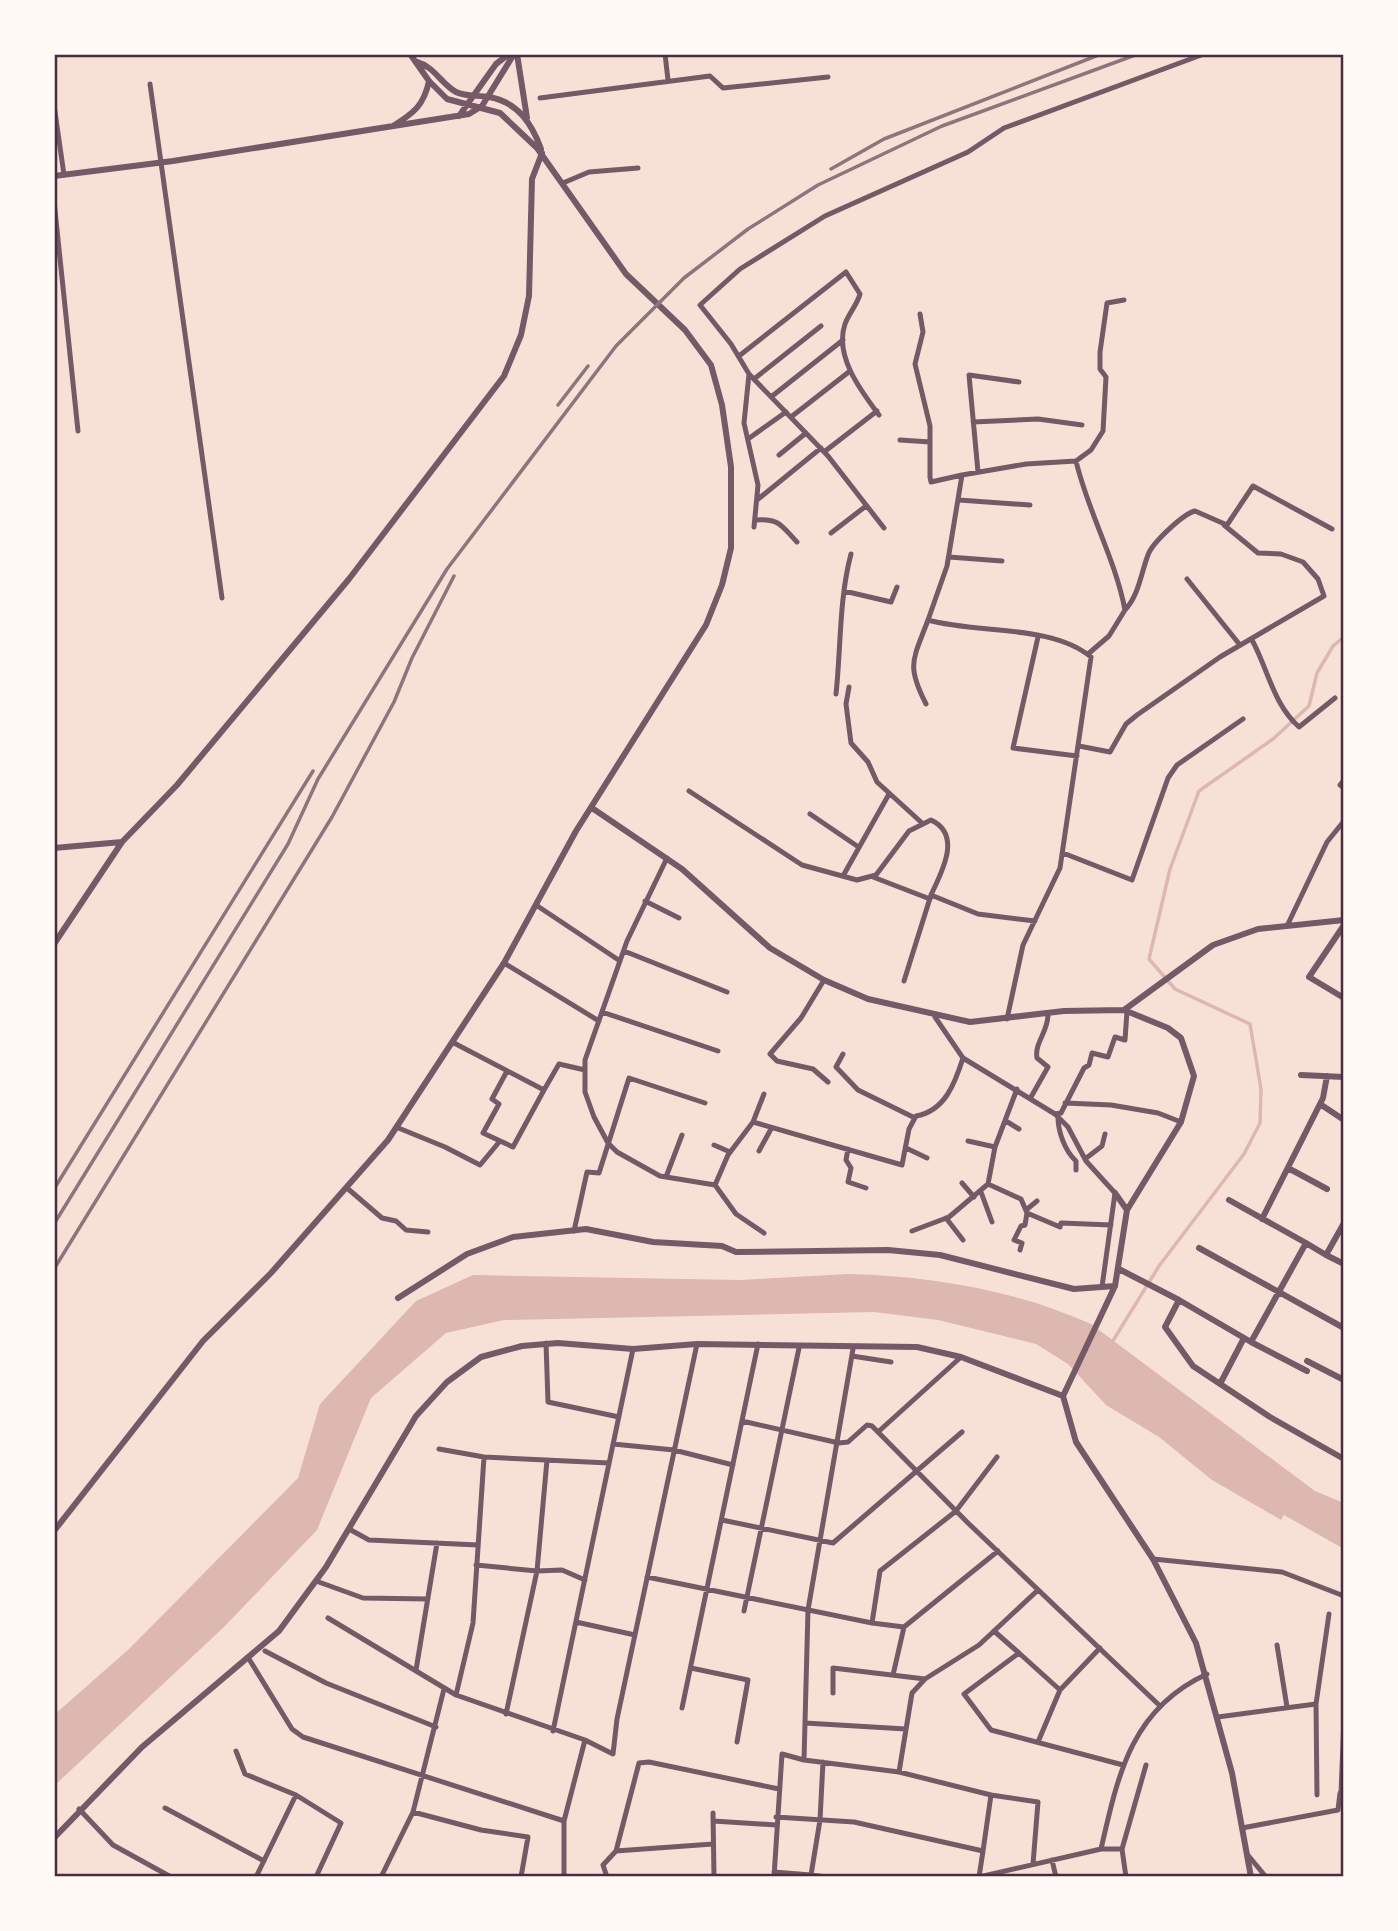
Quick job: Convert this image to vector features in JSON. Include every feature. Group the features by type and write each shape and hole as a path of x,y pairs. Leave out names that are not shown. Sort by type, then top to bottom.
{"street":[{"path":"54,1531 202,1341 271,1273 347,1188 396,1127 454,1043 504,963 592,808 706,625 722,585 731,548 731,467 722,405 711,365 685,330 626,274 542,153 509,119 482,106 447,99 429,81 410,54"},
{"path":"459,116 465,103 496,64 509,54"},
{"path":"54,176 161,163 469,114 482,106 515,54"},
{"path":"54,944 122,842 177,785 251,700 349,579 504,376 521,335 529,296 532,178 542,153 527,118 515,54"},
{"path":"665,54 668,80"},
{"path":"884,528 823,450 752,376 699,305 740,269 784,239 825,216 968,152 1004,128 1204,54"},
{"path":"417,62 432,68 454,91 488,97 515,108 527,118"},
{"path":"540,98 710,76 723,88 828,77"},
{"path":"390,128 413,114 425,101 429,81"},
{"path":"150,84 222,598"},
{"path":"54,105 64,175"},
{"path":"563,183 589,172 638,168"},
{"path":"54,201 78,431"},
{"path":"739,356 846,272 860,294 844,326 843,340 850,371 878,413 757,500"},
{"path":"920,314 923,332 915,365 930,426 931,482 978,472 1076,461 1091,450 1103,431 1106,377 1100,369 1100,352 1107,303 1124,300"},
{"path":"797,542 772,518 754,524 758,485 744,423 752,376 821,326"},
{"path":"771,397 843,340"},
{"path":"748,439 850,371"},
{"path":"978,472 969,375 1018,382"},
{"path":"973,422 1045,419 1082,425"},
{"path":"779,455 806,433"},
{"path":"900,440 930,442"},
{"path":"1076,461 1084,495 1121,590 1125,610"},
{"path":"926,704 913,678 914,660 949,556 962,475"},
{"path":"1224,525 1250,489 1256,486 1332,529"},
{"path":"959,500 1004,500 1030,505"},
{"path":"831,533 866,506"},
{"path":"1079,746 1110,752 1126,724 1240,645 1324,593 1312,570 1303,562 1281,554 1258,553 1224,525 1195,511 1180,519 1151,548 1143,575 1125,610 1109,636 1087,654"},
{"path":"836,694 844,591 851,554"},
{"path":"949,556 1002,561"},
{"path":"1187,579 1240,645"},
{"path":"844,591 891,602 897,587"},
{"path":"928,620 1076,645 1091,657 1063,853 1051,892 1023,944 1007,1019"},
{"path":"1038,637 1013,748 1077,756"},
{"path":"1252,640 1264,661 1265,677 1295,724 1302,727 1335,698"},
{"path":"849,687 848,736 868,762 877,782 922,824"},
{"path":"1063,853 1132,880 1168,778 1177,765 1243,719"},
{"path":"1344,780 1340,785 1344,788"},
{"path":"689,791 802,865 857,880 873,877 978,914 1035,921"},
{"path":"843,876 857,846 889,794"},
{"path":"592,808 667,858 770,948 824,980 868,999 935,1017 970,1023 1048,1013 1126,1011 1158,1023 1181,1038 1194,1076 1181,1122 1127,1210 1119,1269 1107,1310 1063,1396 1076,1442 1153,1559 1196,1643 1218,1717 1251,1877"},
{"path":"810,814 857,846"},
{"path":"873,877 909,831 931,820 937,823 948,842 949,856 930,897 904,981"},
{"path":"1287,926 1327,842 1344,821"},
{"path":"54,848 122,842"},
{"path":"667,858 624,951 599,1020 585,1060 585,1091 608,1143 617,1152 666,1177 715,1185 736,1214 764,1233"},
{"path":"645,901 679,918"},
{"path":"536,905 620,961"},
{"path":"1056,1115 1061,1113 1084,1068 1089,1065 1092,1053 1108,1057 1115,1037 1125,1040 1126,1011 1187,962 1213,945 1247,933 1344,920"},
{"path":"1344,925 1309,977 1344,998"},
{"path":"624,951 727,992"},
{"path":"504,963 599,1020"},
{"path":"824,980 801,1018 770,1054 777,1061 813,1069 828,1082"},
{"path":"602,1012 718,1051"},
{"path":"1031,1097 1048,1067 1037,1058 1036,1052 1050,1023 1048,1013"},
{"path":"935,1017 964,1058 1031,1097 1056,1115 1068,1128 1085,1159 1127,1210"},
{"path":"454,1043 544,1090"},
{"path":"843,1054 836,1067 858,1090 915,1118 932,1111 946,1097 964,1058"},
{"path":"507,1071 492,1099 499,1104 483,1133 513,1147 559,1064 585,1070"},
{"path":"1301,1074 1344,1077"},
{"path":"1262,1219 1320,1104 1327,1076"},
{"path":"574,1231 587,1172 599,1173 629,1078 705,1103"},
{"path":"912,1231 944,1219 988,1184 995,1147 1017,1089"},
{"path":"715,1185 730,1152 753,1122 764,1094"},
{"path":"1065,1103 1111,1105 1158,1113 1181,1122"},
{"path":"1320,1104 1344,1120"},
{"path":"1056,1115 1067,1152 1076,1161 1076,1170"},
{"path":"753,1122 902,1164 915,1118"},
{"path":"1006,1121 1019,1129"},
{"path":"396,1127 445,1147 480,1166 500,1141"},
{"path":"759,1151 771,1129"},
{"path":"1085,1159 1102,1146 1105,1134"},
{"path":"666,1177 682,1135"},
{"path":"968,1141 995,1147"},
{"path":"714,1145 730,1152"},
{"path":"906,1148 927,1158"},
{"path":"848,1149 846,1160 851,1168 848,1182 866,1188"},
{"path":"1288,1168 1327,1189"},
{"path":"962,1184 974,1197"},
{"path":"988,1184 1021,1199 1026,1211 1025,1225 1021,1226 1014,1240 1022,1242 1020,1250"},
{"path":"347,1188 382,1218 396,1221 407,1230 428,1232"},
{"path":"981,1192 992,1222"},
{"path":"1102,1287 1115,1193"},
{"path":"1229,1200 1344,1264"},
{"path":"1026,1211 1037,1201"},
{"path":"1026,1211 1060,1227 1061,1223 1111,1225"},
{"path":"934,1215 944,1219 963,1240"},
{"path":"1326,1255 1341,1234 1344,1223"},
{"path":"398,1298 467,1254 513,1237 586,1229 653,1242 722,1245 736,1252 888,1250 940,1255 1073,1289 1115,1286"},
{"path":"1251,1342 1306,1243"},
{"path":"1199,1248 1278,1294 1344,1328"},
{"path":"1119,1269 1307,1371"},
{"path":"1179,1300 1165,1327 1193,1366 1270,1417 1344,1459"},
{"path":"1220,1384 1244,1338"},
{"path":"54,1838 79,1809 142,1747 279,1631 317,1581 416,1416 446,1382 481,1357 522,1346 546,1343 633,1349 697,1344 758,1344 852,1352 918,1347 961,1357 1063,1396"},
{"path":"546,1343 548,1402 619,1417"},
{"path":"328,1618 456,1695 585,1740 613,1754 635,1635 697,1344"},
{"path":"682,1708 758,1344"},
{"path":"744,1611 764,1527 780,1429 799,1348"},
{"path":"553,1731 633,1349"},
{"path":"852,1352 891,1362"},
{"path":"804,1760 808,1610 839,1443 852,1352"},
{"path":"878,1432 961,1357"},
{"path":"1307,1361 1344,1380"},
{"path":"742,1421 839,1443 848,1442 867,1425 878,1432 956,1511 1159,1705"},
{"path":"722,1520 834,1543 962,1432"},
{"path":"613,1444 674,1450 733,1465"},
{"path":"439,1449 484,1457 609,1463"},
{"path":"456,1695 473,1623 484,1457"},
{"path":"872,1623 880,1571 956,1511 997,1457"},
{"path":"506,1714 537,1570 547,1460"},
{"path":"349,1529 369,1540 478,1545"},
{"path":"416,1670 437,1543"},
{"path":"893,1675 904,1627 998,1551"},
{"path":"1153,1559 1282,1572 1344,1596"},
{"path":"477,1565 562,1570 585,1580"},
{"path":"647,1577 872,1623 904,1627"},
{"path":"317,1581 363,1598 428,1598"},
{"path":"899,1772 912,1693 925,1679 979,1645 1038,1590"},
{"path":"1317,1795 1316,1703 1329,1614"},
{"path":"576,1622 635,1635"},
{"path":"994,1631 1060,1690"},
{"path":"1277,1645 1287,1707"},
{"path":"1038,1742 1060,1690 1100,1647"},
{"path":"265,1651 326,1683 436,1727"},
{"path":"1019,1653 964,1694 991,1730 1123,1765"},
{"path":"249,1659 297,1734 421,1778 497,1797 564,1821"},
{"path":"691,1668 748,1680 737,1742"},
{"path":"833,1693 833,1668 925,1679"},
{"path":"1101,1849 1123,1765 1135,1739 1159,1705 1185,1684 1207,1674"},
{"path":"382,1877 413,1812 444,1689"},
{"path":"1218,1717 1316,1703"},
{"path":"1242,1828 1338,1810 1342,1793 1344,1719"},
{"path":"805,1723 906,1729"},
{"path":"564,1877 564,1821 585,1740"},
{"path":"236,1751 245,1774 296,1795 341,1823 316,1877"},
{"path":"826,1877 774,1874 782,1754 804,1760 899,1772 991,1795 1038,1802 1033,1864"},
{"path":"607,1877 603,1865 615,1851 639,1763 649,1762 779,1789"},
{"path":"811,1875 820,1820 823,1762"},
{"path":"1126,1877 1122,1849 1146,1765"},
{"path":"256,1877 296,1795"},
{"path":"991,1795 979,1877 1009,1873 1033,1864 1101,1849 1122,1849"},
{"path":"165,1808 264,1861"},
{"path":"79,1809 113,1845 171,1877"},
{"path":"413,1812 481,1830 528,1837 521,1877"},
{"path":"713,1813 714,1877"},
{"path":"776,1817 854,1822 983,1851"},
{"path":"713,1821 776,1825"},
{"path":"615,1851 713,1844"},
{"path":"1247,1853 1266,1877"},
{"path":"1052,1860 1056,1877"}],"shaded area":[{"path":"848,1274 910,1278 972,1287 1033,1302 1091,1324 1315,1491 1344,1503 1344,1549 1284,1515 1281,1520 1212,1480 1159,1437 1106,1405 1068,1364 1036,1344 938,1320 874,1312 504,1320 446,1333 371,1398 317,1530 224,1627 54,1786 54,1715 129,1649 298,1478 320,1404 416,1301 473,1275 740,1280"}],"waterway":[{"path":"1111,1344 1159,1266 1244,1154 1260,1123 1261,1089 1250,1024 1175,989 1149,959 1170,869 1199,791 1273,739 1309,706 1317,673 1333,646 1344,637"}],"railway":[{"path":"831,169 884,139 1101,54"},
{"path":"54,1224 288,844 318,779 447,569 616,346 684,278 748,229 818,185 942,126 1138,54"},
{"path":"558,405 588,366"},
{"path":"54,1269 332,817 394,702 412,658 454,576"},
{"path":"54,1189 313,771"}]}
